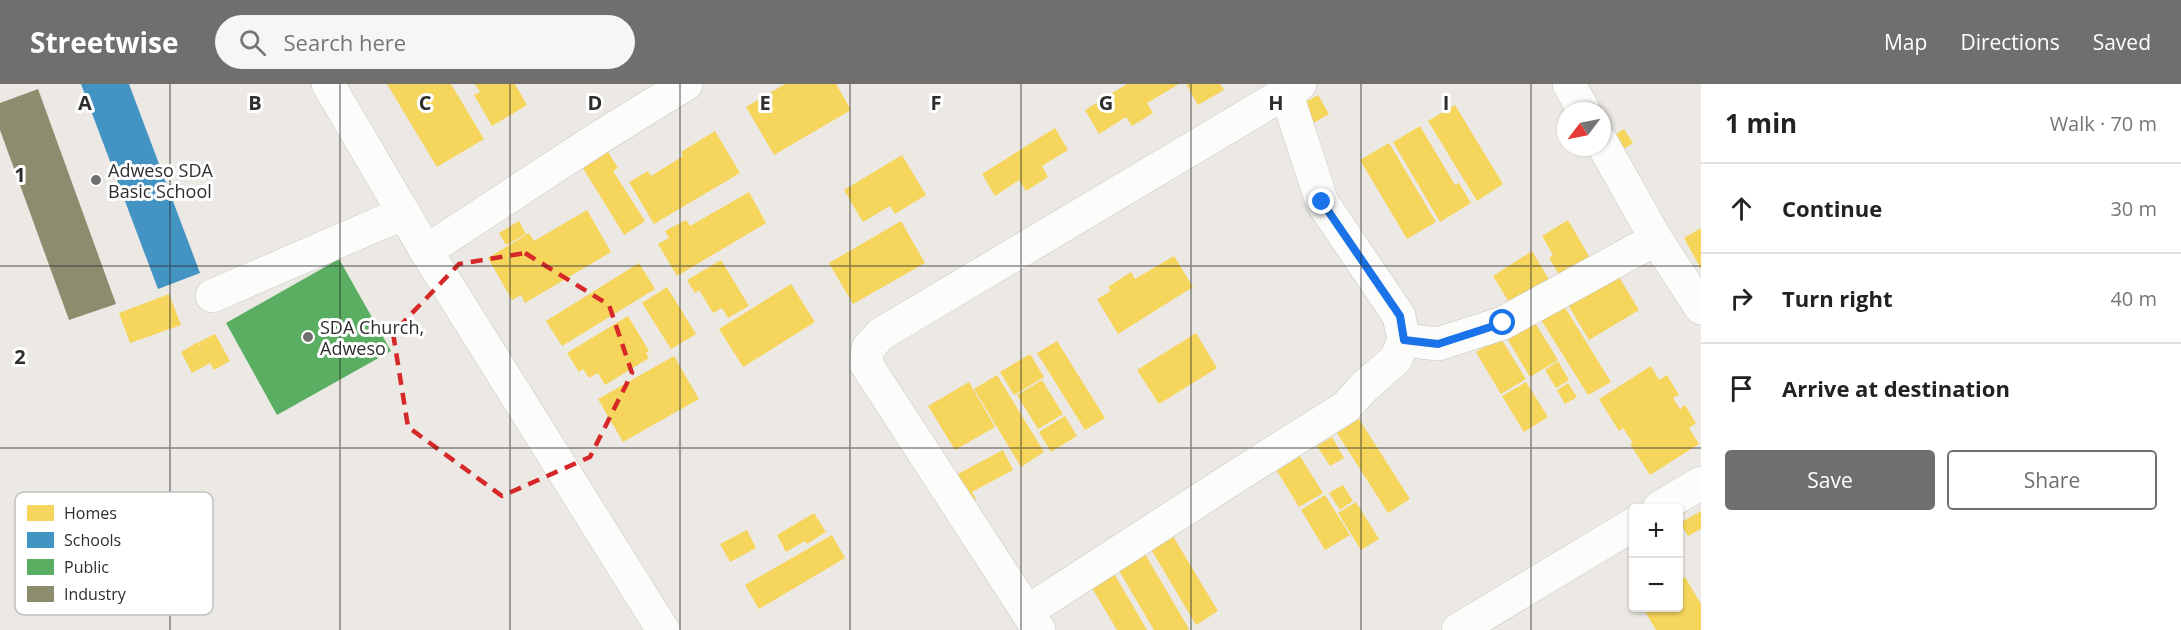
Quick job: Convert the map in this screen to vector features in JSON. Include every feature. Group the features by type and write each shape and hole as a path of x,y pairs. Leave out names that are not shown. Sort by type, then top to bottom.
{"street":[{"path":"328,84 426,251 663,630"},
{"path":"426,251 597,139 686,84"},
{"path":"1569,84 1579,102"},
{"path":"1293,88 1322,202 1400,316 1404,340 1396,358 1346,407 1238,475 1034,621 866,364 868,348 881,334 1293,88"},
{"path":"1610,156 1656,239 1701,308"},
{"path":"212,296 404,213"},
{"path":"1404,340 1438,344 1503,323 1656,239"},
{"path":"1666,504 1701,483"},
{"path":"1458,630 1629,527"}],"highlighted area":[{"path":"525,253 609,305 632,373 590,457 502,496 408,427 393,333 459,264"}],"building: Homes":[{"path":"387,84 451,84 484,139 437,167"},
{"path":"475,84 515,84 527,105 492,126 474,95 480,92"},
{"path":"785,84 836,84 851,110 774,155 746,107"},
{"path":"1127,84 1179,84 1147,103 1153,113 1132,126 1126,117 1099,134 1085,110"},
{"path":"1186,84 1220,84 1224,90 1198,105"},
{"path":"1318,95 1329,114 1308,126 1297,107"},
{"path":"1455,105 1503,184 1477,201 1428,121"},
{"path":"1420,126 1455,185 1459,183 1471,203 1440,222 1393,142"},
{"path":"1055,128 1068,150 1042,166 1048,177 1026,191 1019,180 995,196 982,174"},
{"path":"1624,129 1633,143 1614,155 1611,150 1611,137"},
{"path":"715,131 740,173 654,224 629,182 648,171 651,176 683,156 681,152"},
{"path":"1389,143 1436,222 1407,239 1360,160"},
{"path":"608,152 618,168 613,171 645,221 624,235 583,168"},
{"path":"902,155 926,195 895,214 890,206 863,222 844,190"},
{"path":"749,192 766,223 677,276 658,244 669,238 665,231 686,220 690,226"},
{"path":"587,210 611,252 525,303 521,295 512,300 488,258 529,233 534,241"},
{"path":"1568,220 1593,263 1563,281 1549,258 1553,255 1542,236"},
{"path":"519,221 526,234 506,245 499,233"},
{"path":"901,221 925,263 853,304 829,263"},
{"path":"1701,228 1701,269 1684,238"},
{"path":"1532,251 1554,288 1515,312 1493,276"},
{"path":"1174,256 1193,287 1118,334 1097,299 1111,291 1108,287 1131,272 1135,279"},
{"path":"721,260 749,306 728,318 722,308 713,313 699,290 695,293 687,280"},
{"path":"639,263 655,289 562,346 546,321"},
{"path":"1616,272 1639,310 1589,340 1564,298"},
{"path":"791,284 815,322 743,367 719,329"},
{"path":"667,287 696,334 671,349 642,303"},
{"path":"169,294 181,325 130,343 119,313"},
{"path":"1561,301 1611,382 1588,395 1538,315"},
{"path":"628,316 649,351 646,353 649,358 605,385 598,373 589,378 583,369 579,372 567,353"},
{"path":"1532,318 1558,360 1530,377 1505,335"},
{"path":"1196,333 1217,368 1159,404 1137,370"},
{"path":"215,334 230,361 214,370 210,363 192,373 181,352 198,342 202,349 199,342"},
{"path":"1500,337 1526,379 1501,394 1476,352"},
{"path":"1057,341 1105,418 1085,430 1037,353"},
{"path":"1030,354 1044,377 1014,395 1000,372"},
{"path":"674,356 699,399 623,442 598,399"},
{"path":"1558,361 1569,380 1556,388 1545,370"},
{"path":"1651,366 1659,380 1667,375 1679,395 1673,398 1680,409 1685,405 1696,423 1689,428 1699,444 1650,475 1630,444 1633,443 1623,428 1619,431 1599,399"},
{"path":"997,375 1044,452 1021,467 974,389"},
{"path":"1042,380 1063,414 1038,429 1017,395"},
{"path":"969,382 995,427 955,450 928,406"},
{"path":"1526,382 1548,417 1524,432 1502,396"},
{"path":"1568,383 1577,397 1565,404 1557,390"},
{"path":"1065,416 1077,436 1051,452 1039,432"},
{"path":"1359,419 1410,499 1388,513 1337,433"},
{"path":"1332,437 1344,458 1330,466 1317,446"},
{"path":"1003,450 1013,470 972,492 976,499 966,504 952,477"},
{"path":"1300,456 1323,493 1299,507 1277,471"},
{"path":"1343,485 1353,501 1340,510 1329,493"},
{"path":"1325,495 1350,535 1325,550 1301,510"},
{"path":"1356,502 1379,539 1361,550 1338,513"},
{"path":"1701,511 1701,529 1688,536 1683,528 1683,521"},
{"path":"814,513 826,532 807,544 805,541 786,552 777,535"},
{"path":"747,530 756,548 730,562 720,544"},
{"path":"1170,531 1218,611 1196,625 1148,544"},
{"path":"832,535 845,558 759,609 745,585"},
{"path":"1142,549 1189,629 1154,630 1115,564"},
{"path":"1109,565 1147,630 1117,630 1086,578"},
{"path":"1685,577 1701,604 1701,630 1656,630 1645,612 1683,612 1683,578"}],"building: Schools":[{"path":"81,84 129,84 200,273 158,289"}],"building: Public":[{"name":"SDA Church, Adweso","path":"339,259 391,351 277,415 226,323"}],"building: Industry":[{"path":"38,89 116,304 69,320 0,130 0,103"}],"place":[{"name":"Adweso SDA Basic School","path":"96,180"},
{"name":"SDA Church, Adweso","path":"308,337"}],"route":[{"path":"1322,202 1400,316 1404,340 1438,344 1503,323"}]}
